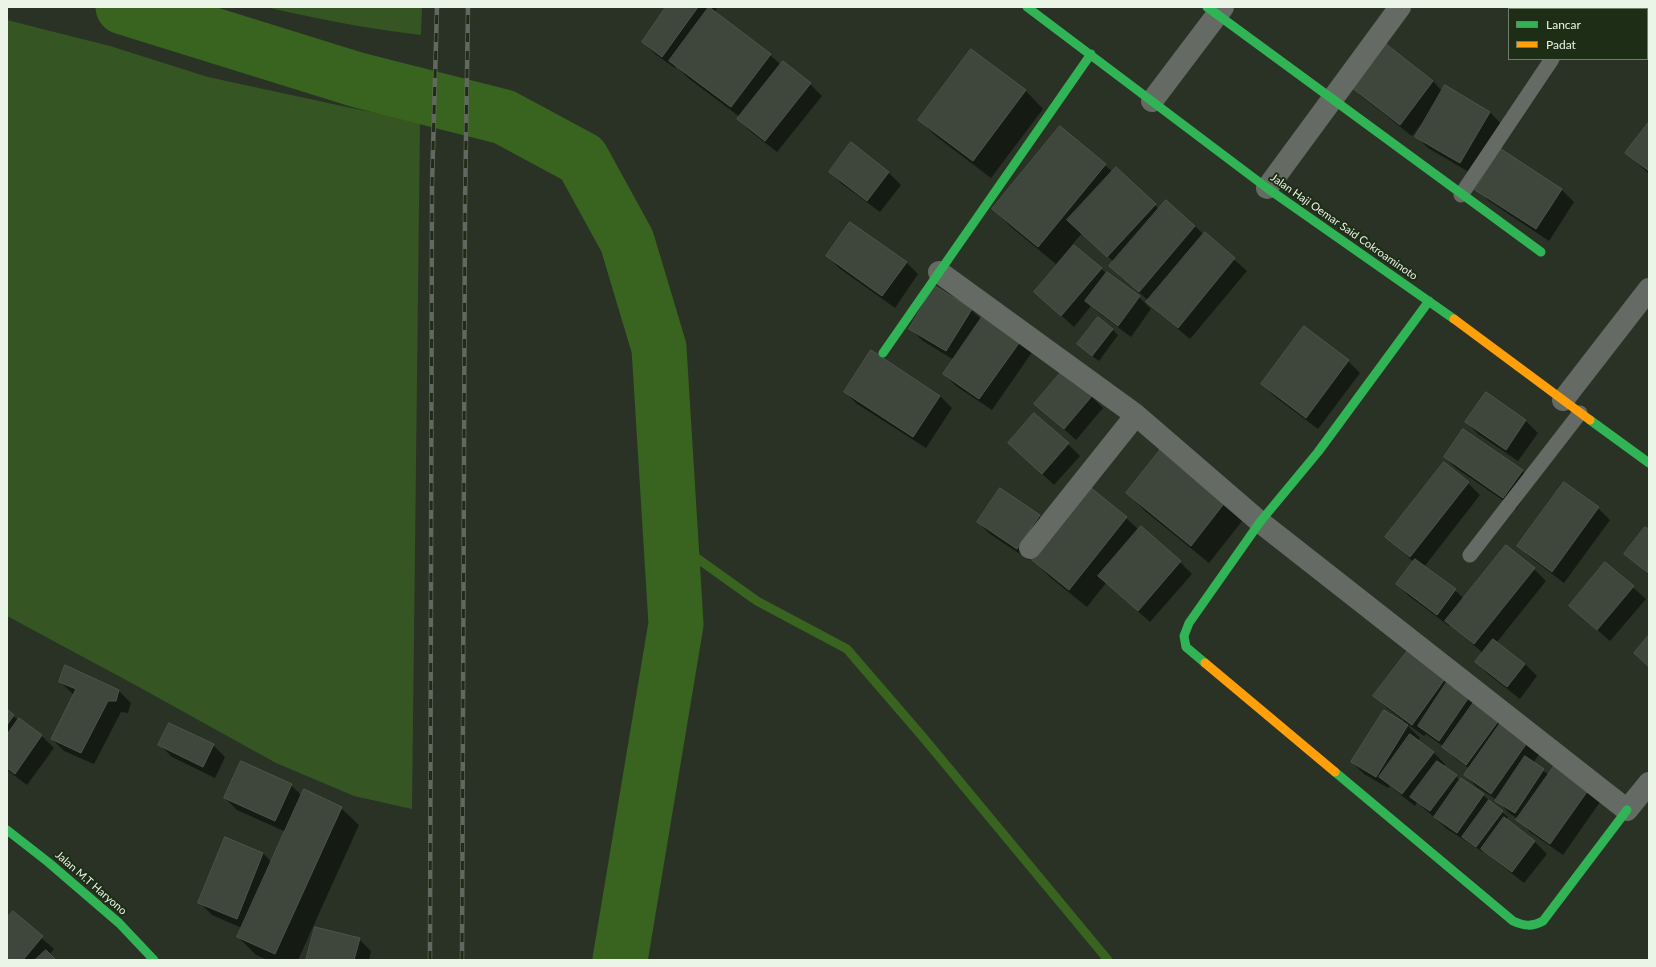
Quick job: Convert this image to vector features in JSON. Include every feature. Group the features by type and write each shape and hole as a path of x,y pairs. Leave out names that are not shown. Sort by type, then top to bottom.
{"main road":[{"name":"Jalan Haji Oemar Said Cokroaminoto","path":"1028,7 1267,188 1429,301 1649,464"},
{"path":"1216,10 1332,100 1541,252"},
{"path":"883,353 1091,54"},
{"path":"1429,301 1318,452 1260,522 1184,629 1183,638 1186,647 1513,921 1523,926 1532,926 1543,921 1627,810"},
{"name":"Jalan M.T Haryono","path":"7,830 48,862 118,923 154,960"}],"street":[{"path":"1267,188 1400,7"},
{"path":"1152,101 1216,10"},
{"path":"939,272 1136,415 1260,522 1627,810 1649,783"},
{"path":"1563,400 1649,289"},
{"path":"1030,548 1136,415"}],"lane":[{"path":"1461,195 1551,60"},
{"path":"1470,555 1580,413"}],"green space":[{"path":"266,7 422,7 421,35 382,30 304,16"},
{"path":"7,20 110,46 208,77 356,109 420,121 412,809 354,796 276,763 7,616"}],"building":[{"path":"666,7 698,7 662,57 642,42"},
{"path":"709,7 771,54 731,107 669,61"},
{"path":"1381,40 1433,81 1400,125 1347,84"},
{"path":"971,49 1026,90 973,161 918,120"},
{"path":"783,61 811,83 765,141 737,119"},
{"path":"1445,85 1490,112 1460,163 1415,137"},
{"path":"1649,122 1649,171 1625,153"},
{"path":"1060,126 1106,164 1038,247 992,209"},
{"path":"851,142 889,172 867,201 829,172"},
{"path":"1501,149 1562,189 1536,229 1475,190"},
{"path":"1116,167 1156,204 1107,257 1067,220"},
{"path":"1166,200 1195,226 1139,292 1109,266"},
{"path":"850,222 907,262 882,296 826,256"},
{"path":"1205,232 1235,258 1178,328 1146,302"},
{"path":"1074,245 1102,268 1061,316 1034,292"},
{"path":"1107,272 1140,296 1118,326 1085,301"},
{"path":"935,286 972,309 946,351 909,329"},
{"path":"987,310 1024,336 979,399 943,374"},
{"path":"1098,317 1113,329 1092,356 1077,344"},
{"path":"1304,326 1349,360 1306,418 1261,384"},
{"path":"871,350 940,396 913,437 844,392"},
{"path":"1062,371 1092,396 1064,429 1034,404"},
{"path":"1486,392 1526,420 1506,450 1465,422"},
{"path":"1034,413 1069,443 1042,474 1008,443"},
{"path":"1463,429 1523,470 1503,498 1444,457"},
{"path":"1161,449 1226,501 1191,546 1126,493"},
{"path":"1444,462 1469,482 1410,557 1385,537"},
{"path":"1564,482 1599,507 1552,572 1517,546"},
{"path":"1090,487 1127,517 1069,590 1032,560"},
{"path":"1000,488 1040,515 1017,549 977,522"},
{"path":"1141,526 1181,561 1138,611 1098,576"},
{"path":"1645,527 1649,529 1648,573 1624,554"},
{"path":"1506,545 1535,568 1474,644 1445,621"},
{"path":"1415,559 1456,589 1437,615 1396,584"},
{"path":"1605,562 1634,586 1597,630 1569,606"},
{"path":"1649,635 1649,667 1634,653"},
{"path":"1493,639 1525,664 1507,687 1475,662"},
{"path":"1409,649 1447,676 1412,725 1373,696"},
{"path":"65,665 119,690 116,701 108,701 81,753 51,739 76,689 59,682"},
{"path":"1447,682 1469,697 1439,741 1418,726"},
{"path":"1474,702 1499,720 1466,765 1442,747"},
{"path":"7,709 14,715 7,725"},
{"path":"1384,710 1408,725 1376,777 1351,762"},
{"path":"19,718 42,735 15,774 7,768 7,735"},
{"path":"1502,721 1529,740 1491,794 1464,775"},
{"path":"169,723 214,744 203,767 158,745"},
{"path":"1410,734 1434,752 1402,794 1379,777"},
{"path":"1525,756 1544,769 1515,813 1495,801"},
{"path":"241,761 292,784 275,821 224,798"},
{"path":"1437,761 1457,775 1430,811 1410,797"},
{"path":"1555,765 1589,789 1550,844 1516,820"},
{"path":"1461,778 1484,794 1457,833 1434,817"},
{"path":"304,789 342,807 275,954 237,937"},
{"path":"1489,800 1503,811 1476,847 1462,837"},
{"path":"1504,817 1535,841 1512,872 1481,849"},
{"path":"225,837 263,853 237,919 198,903"},
{"path":"13,911 43,936 23,960 7,960 7,918"},
{"path":"315,927 360,938 354,960 306,960"},
{"path":"46,950 56,960 35,960"}],"waterway":[{"path":"123,7 358,80 504,117 582,159 627,241 659,348 676,624 620,960"},
{"path":"670,539 757,601 847,649 922,736 1108,960"}],"railway":[{"path":"430,960 432,185 437,7"},
{"path":"462,960 465,206 468,7"}],"traffic: fast":[{"path":"1027,7 1267,188 1454,319"},
{"path":"1207,7 1541,252"},
{"path":"883,353 1091,54"},
{"path":"1205,663 1186,647 1184,636 1189,623 1260,522 1318,452 1429,301"},
{"path":"1590,420 1649,463"},
{"path":"1335,772 1513,921 1524,925 1532,925 1543,921 1627,810"},
{"path":"7,830 48,862 119,923 154,960"}],"traffic: slow":[{"path":"1454,319 1590,420"},
{"path":"1205,663 1335,772"}]}
